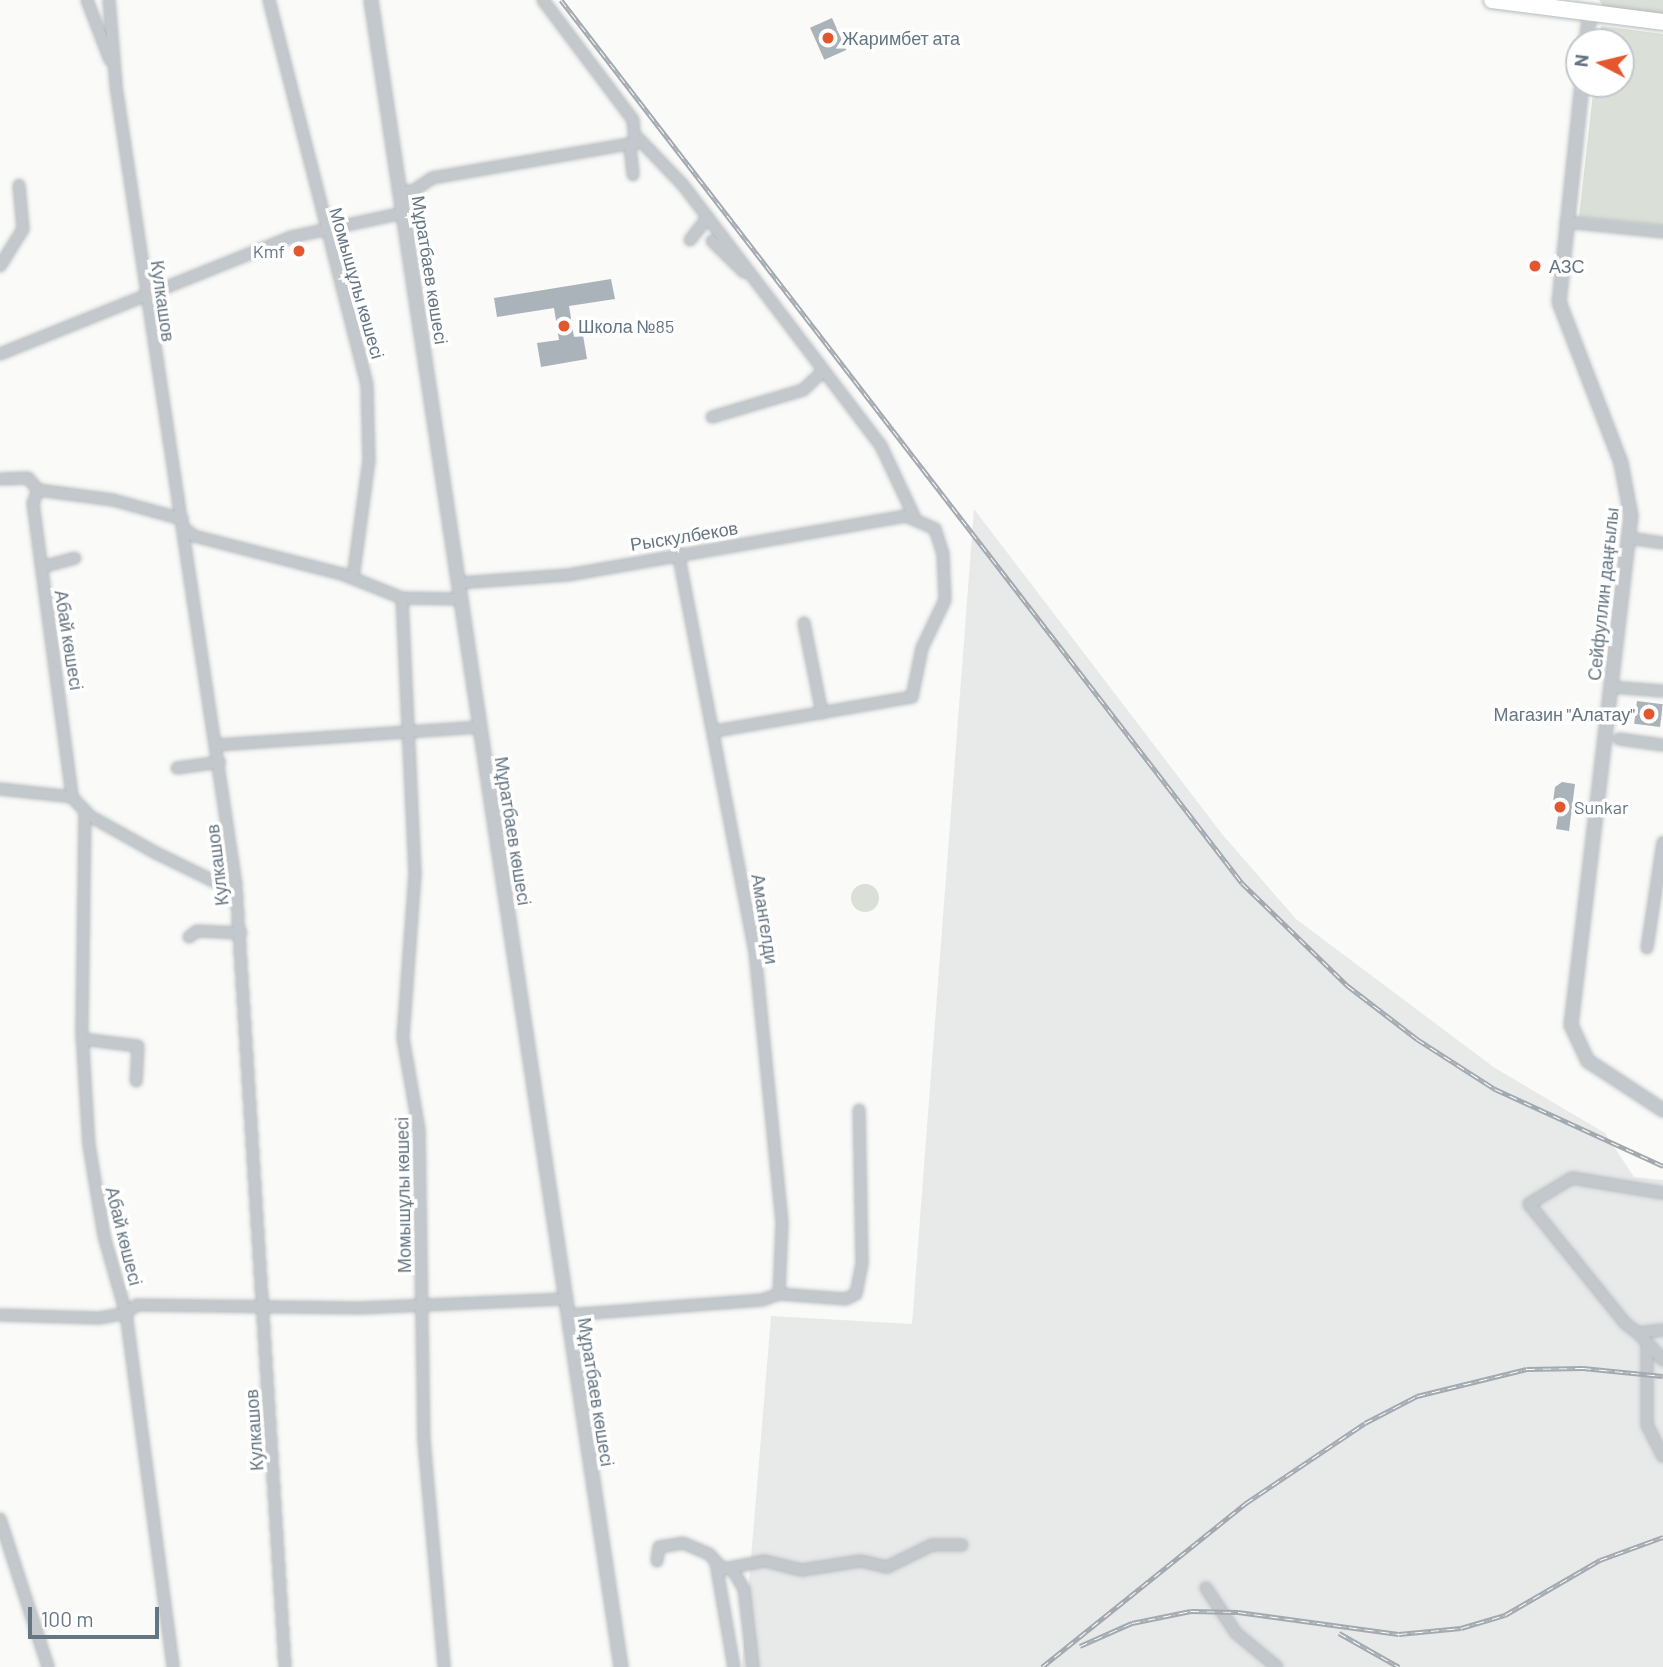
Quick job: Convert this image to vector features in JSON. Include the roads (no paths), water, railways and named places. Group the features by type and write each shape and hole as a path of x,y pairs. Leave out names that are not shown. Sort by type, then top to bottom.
{"main road":[{"path":"1492,0 1590,6 1663,22"}],"street":[{"name":"Кулкашов","path":"88,0 113,67"},
{"name":"Кулкашов","path":"109,0 113,67 218,745 236,885 285,1667"},
{"name":"Момышұлы көшесі","path":"268,0 367,385 369,460 353,578"},
{"name":"Мұратбаев көшесі","path":"371,0 462,599 566,1315 621,1667"},
{"path":"543,0 633,120 638,138 708,217 821,373 881,446 914,516 939,537 946,590 922,648 918,686 908,700 716,731"},
{"path":"1588,28 1590,6"},
{"name":"Сейфуллин даңғылы","path":"1580,98 1566,222 1561,313 1628,484 1628,538 1571,1010 1572,1037 1588,1061 1663,1110"},
{"path":"401,192 413,191 432,178 630,146 638,138"},
{"path":"630,146 633,175"},
{"path":"0,266 23,229 19,186"},
{"path":"0,354 146,292 325,228 403,213"},
{"path":"690,240 708,217"},
{"path":"1566,222 1663,232"},
{"path":"712,241 751,276"},
{"path":"712,417 803,390 821,373"},
{"path":"0,479 28,478 38,490 113,500 183,523 194,536 353,578 402,597 462,599"},
{"name":"Абай көшесі","path":"38,490 33,503 72,797"},
{"name":"Рыскулбеков","path":"459,583 568,575 678,552 914,516"},
{"path":"1628,538 1663,542"},
{"name":"Амангелди","path":"678,552 716,731 764,1027 782,1223 779,1294"},
{"path":"42,567 75,558"},
{"name":"Момышұлы көшесі","path":"402,597 415,874 403,1038 419,1130 425,1441 444,1667"},
{"path":"804,623 822,713"},
{"path":"1611,687 1663,691"},
{"path":"218,745 480,727"},
{"path":"1619,739 1663,745"},
{"path":"177,768 220,762"},
{"path":"0,789 72,797 85,810 200,875 236,885"},
{"name":"Абай көшесі","path":"85,810 82,1039 96,1193 126,1313 173,1667"},
{"path":"1647,948 1663,842"},
{"path":"189,937 197,931 241,933"},
{"path":"82,1039 138,1045 136,1081"},
{"path":"566,1315 762,1300 779,1294 851,1297 860,1286 862,1262 859,1110"},
{"path":"1663,1193 1572,1178 1529,1204 1647,1346 1663,1360"},
{"path":"0,1315 99,1318 126,1313 136,1305 261,1303 421,1306 564,1299"},
{"path":"1638,1333 1663,1331"},
{"path":"1647,1346 1647,1425 1663,1456"},
{"path":"0,1519 48,1667"},
{"path":"657,1561 659,1547 683,1543 709,1553 716,1563 734,1667"},
{"path":"716,1563 732,1569 765,1561 802,1570 861,1560 887,1567 932,1545 962,1545"},
{"path":"732,1569 744,1589 753,1667"},
{"path":"1206,1588 1236,1633 1277,1667"}],"railway":[{"path":"561,0 1242,883 1348,986 1417,1039 1495,1089 1663,1166"},
{"path":"1042,1667 1246,1503 1365,1423 1417,1396 1527,1369 1583,1368 1663,1376"},
{"path":"1080,1646 1132,1623 1191,1611 1238,1612 1399,1634 1461,1628 1505,1615 1600,1560 1663,1537"},
{"path":"1339,1633 1399,1667"}],"place":[{"name":"Жаримбет ата","path":"828,38"},
{"name":"Kmf","path":"299,251"},
{"name":"АЗС","path":"1535,266"},
{"name":"Школа №85","path":"564,326"},
{"name":"Магазин \"Алатау\"","path":"1649,714"},
{"name":"Sunkar","path":"1560,807"}]}
